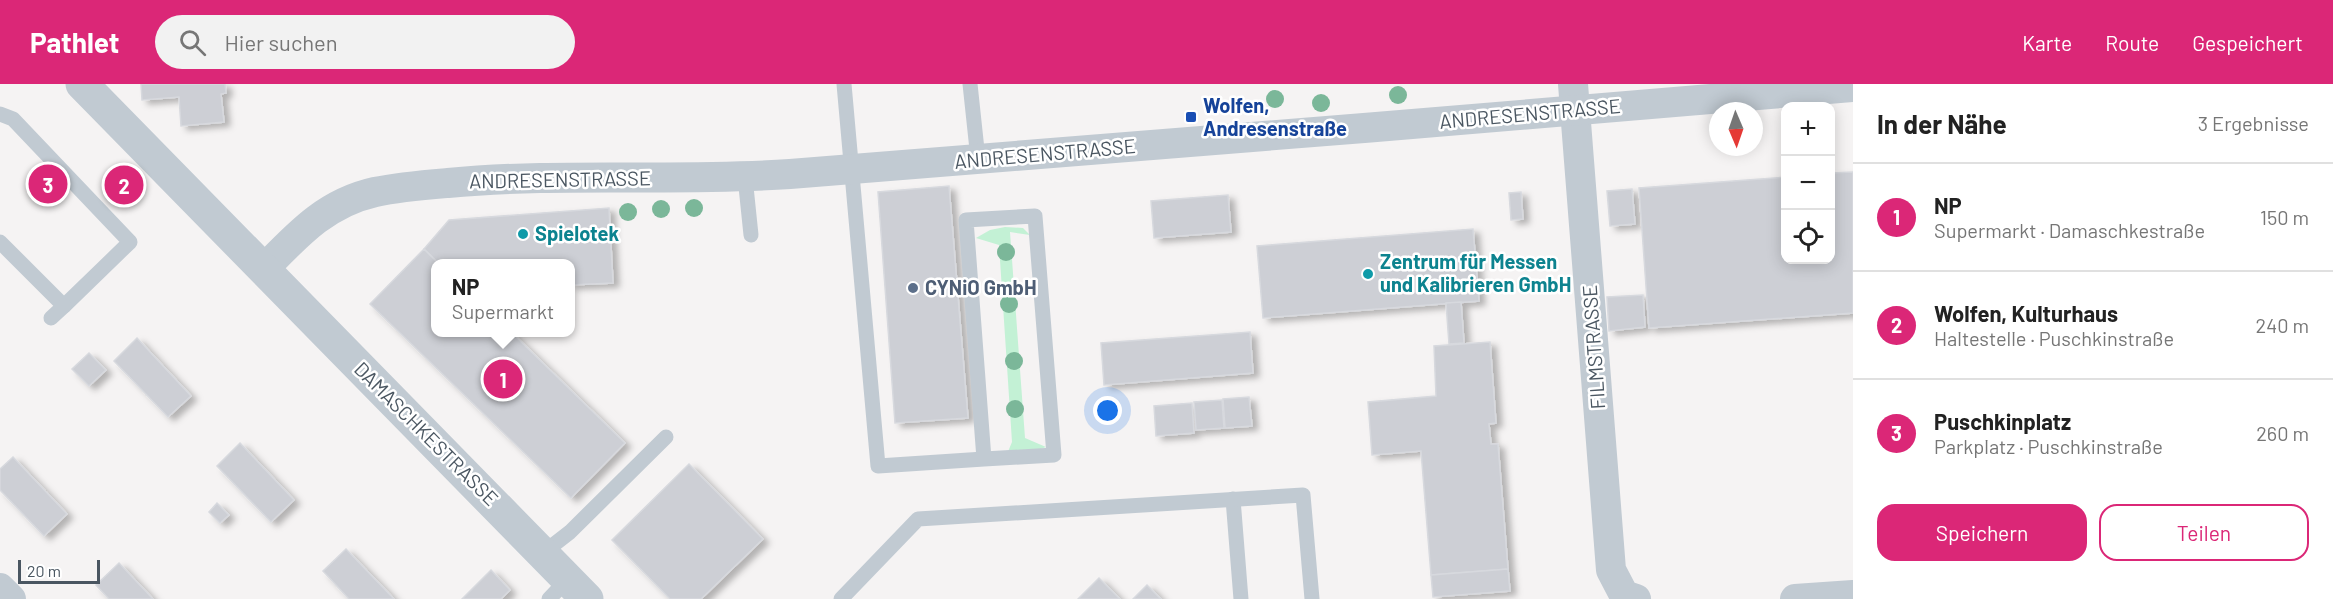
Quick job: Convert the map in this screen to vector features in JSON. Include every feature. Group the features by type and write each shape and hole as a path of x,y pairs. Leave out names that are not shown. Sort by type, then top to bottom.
{"street":[{"name":"DAMASCHKESTRASSE","path":"82,84 543,554 568,592"},
{"name":"ANDRESENSTRASSE","path":"264,269 317,218 351,199 378,191 529,177 745,177 978,159 1574,97 1853,87"},
{"name":"FILMSTRASSE","path":"1574,97 1611,570 1624,595 1636,599"},
{"path":"0,588 11,599"},
{"path":"1795,599 1853,596"}],"lane":[{"path":"844,84 878,466 1054,455 1035,216 966,220 984,459"},
{"path":"970,84 978,159"},
{"path":"0,114 13,119 130,242 51,318"},
{"path":"745,177 751,235"},
{"path":"0,242 64,306"},
{"path":"543,554 570,532 666,437"},
{"path":"841,599 918,519 1302,495 1312,599"},
{"path":"1233,499 1241,599"}],"green space":[{"path":"1005,227 1023,228 1030,235 1010,232 1025,438 1046,447 1027,454 1007,454 1012,442 999,245 976,238 990,230"}],"building":[{"path":"141,84 225,84 226,93 221,94 224,122 181,126 179,97 142,100"},
{"path":"1853,172 1853,313 1649,328 1639,188 1781,177 1781,264 1835,264 1835,173"},
{"path":"949,186 968,418 895,423 878,192"},
{"path":"1632,189 1635,224 1610,226 1607,191"},
{"path":"1521,192 1523,219 1511,220 1509,193"},
{"path":"1228,195 1231,232 1154,238 1151,201"},
{"name":"Spielotek","path":"609,208 613,283 575,285 575,259 434,259 424,249 449,220"},
{"name":"Zentrum für Messen und Kalibrieren GmbH","path":"1473,229 1479,301 1263,318 1257,246"},
{"path":"424,249 434,259 431,259 431,337 516,337 625,443 571,498 370,304"},
{"path":"1643,295 1645,327 1609,331 1607,297"},
{"path":"1461,302 1464,343 1449,344 1446,303"},
{"path":"1250,332 1253,373 1104,385 1101,343"},
{"path":"137,338 191,396 168,417 114,361"},
{"path":"1490,342 1496,423 1489,424 1491,444 1498,444 1508,569 1431,575 1421,451 1372,455 1368,402 1436,396 1434,346"},
{"path":"89,353 106,370 89,386 72,369"},
{"path":"1249,397 1252,426 1225,428 1223,399"},
{"path":"1222,400 1224,428 1196,430 1194,402"},
{"path":"1192,403 1194,433 1156,436 1154,406"},
{"path":"240,443 294,500 271,522 217,466"},
{"path":"13,457 67,514 44,536 0,490 0,469"},
{"path":"689,464 763,539 701,599 670,599 612,540"},
{"path":"217,503 229,515 220,523 209,512"},
{"path":"346,549 394,599 349,599 323,571"},
{"path":"119,563 153,599 109,599 96,585"},
{"path":"1508,569 1510,591 1433,597 1431,575"},
{"path":"491,570 510,590 501,599 462,599"},
{"path":"1099,578 1120,599 1078,599"},
{"path":"1147,585 1161,599 1133,599"}],"place":[{"name":"Wolfen, Andresenstraße","path":"1191,117"},
{"name":"Puschkinplatz","path":"48,184"},
{"name":"Wolfen, Kulturhaus","path":"124,185"},
{"name":"Spielotek","path":"523,234"},
{"name":"Zentrum für Messen und Kalibrieren GmbH","path":"1368,274"},
{"name":"CYNiO GmbH","path":"913,288"},
{"name":"NP","path":"503,379"}]}
